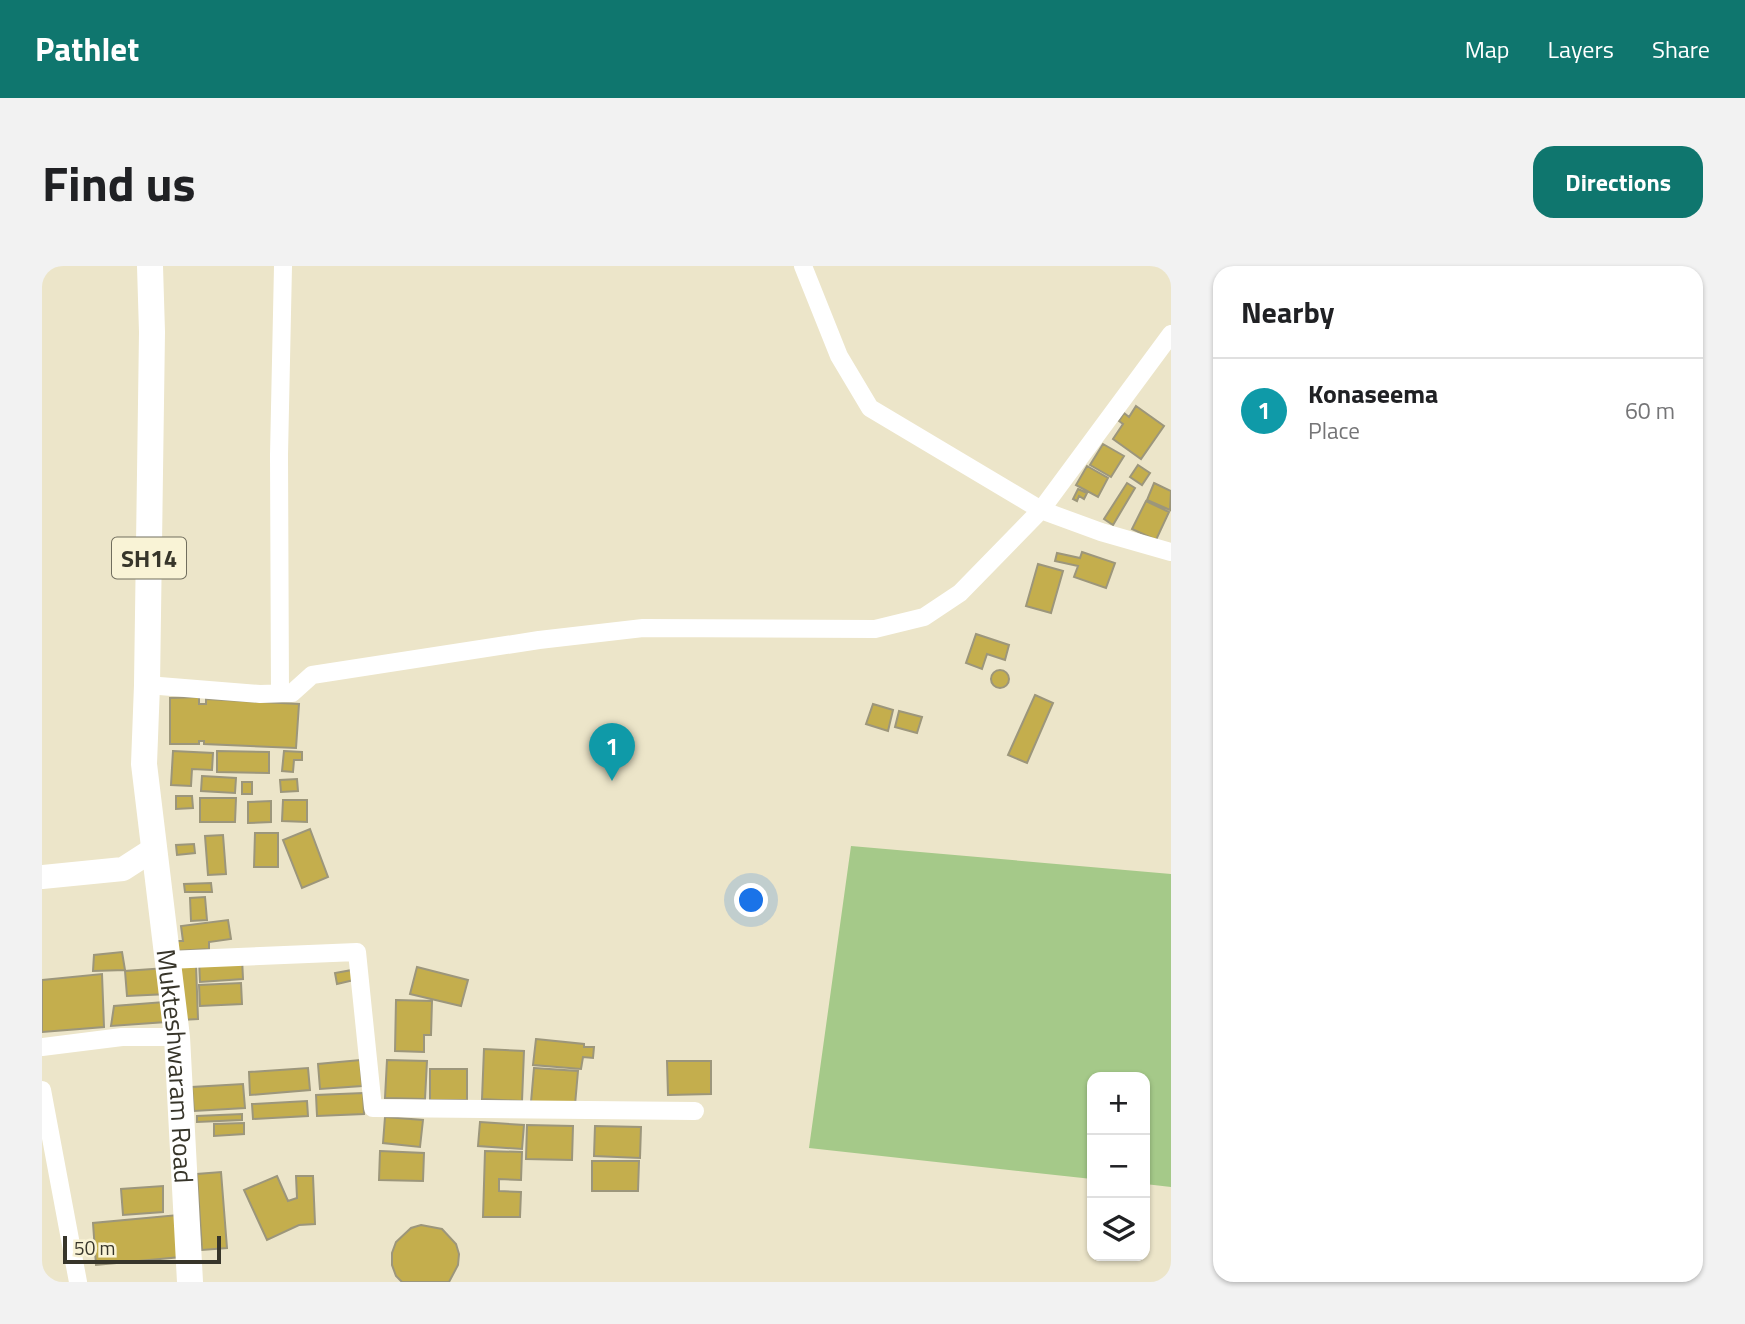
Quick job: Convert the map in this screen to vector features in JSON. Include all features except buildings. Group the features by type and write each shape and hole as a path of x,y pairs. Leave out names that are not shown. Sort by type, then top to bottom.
{"main road":[{"name":"SH14","path":"150,266 152,332 148,685 144,764 154,849"},
{"name":"Mukteshwaram Road","path":"154,849 177,1037 190,1282"}],"street":[{"path":"280,693 279,454 283,266"},
{"path":"803,266 839,356 870,408 1041,510 1101,532 1171,552"},
{"path":"148,685 292,693 312,675 539,640 643,628 875,629 924,617 960,593 1041,510 1171,334"},
{"path":"42,877 123,869 154,849"},
{"path":"167,960 357,952 373,1108 695,1111"},
{"path":"42,1047 122,1037 177,1037"},
{"path":"42,1090 78,1282"}],"green space":[{"path":"851,846 1171,874 1171,1187 1150,1185 1150,1072 1087,1072 1087,1178 809,1148"}],"place":[{"name":"Konaseema","path":"612,781"}]}
